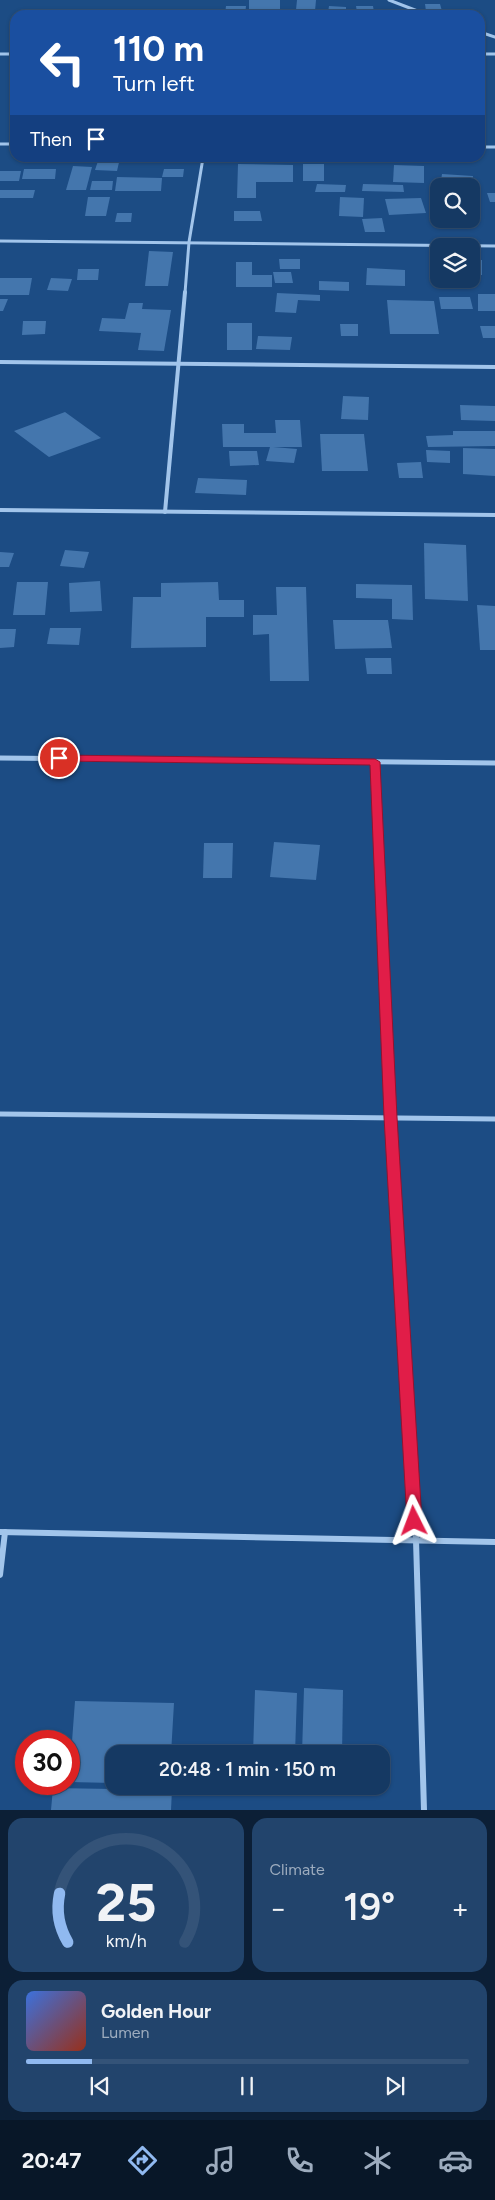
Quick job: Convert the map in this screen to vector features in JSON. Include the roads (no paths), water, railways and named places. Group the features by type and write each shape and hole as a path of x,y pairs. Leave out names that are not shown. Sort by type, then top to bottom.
{"street":[{"path":"389,0 415,10"},
{"path":"165,512 180,364 188,242 202,162"},
{"path":"0,240 495,246"},
{"path":"0,362 495,367"},
{"path":"0,510 495,515"},
{"path":"0,758 495,763"},
{"path":"375,762 390,1117 416,1540 424,1810"},
{"path":"0,1114 495,1119"},
{"path":"0,1575 2,1532 495,1542"}]}
